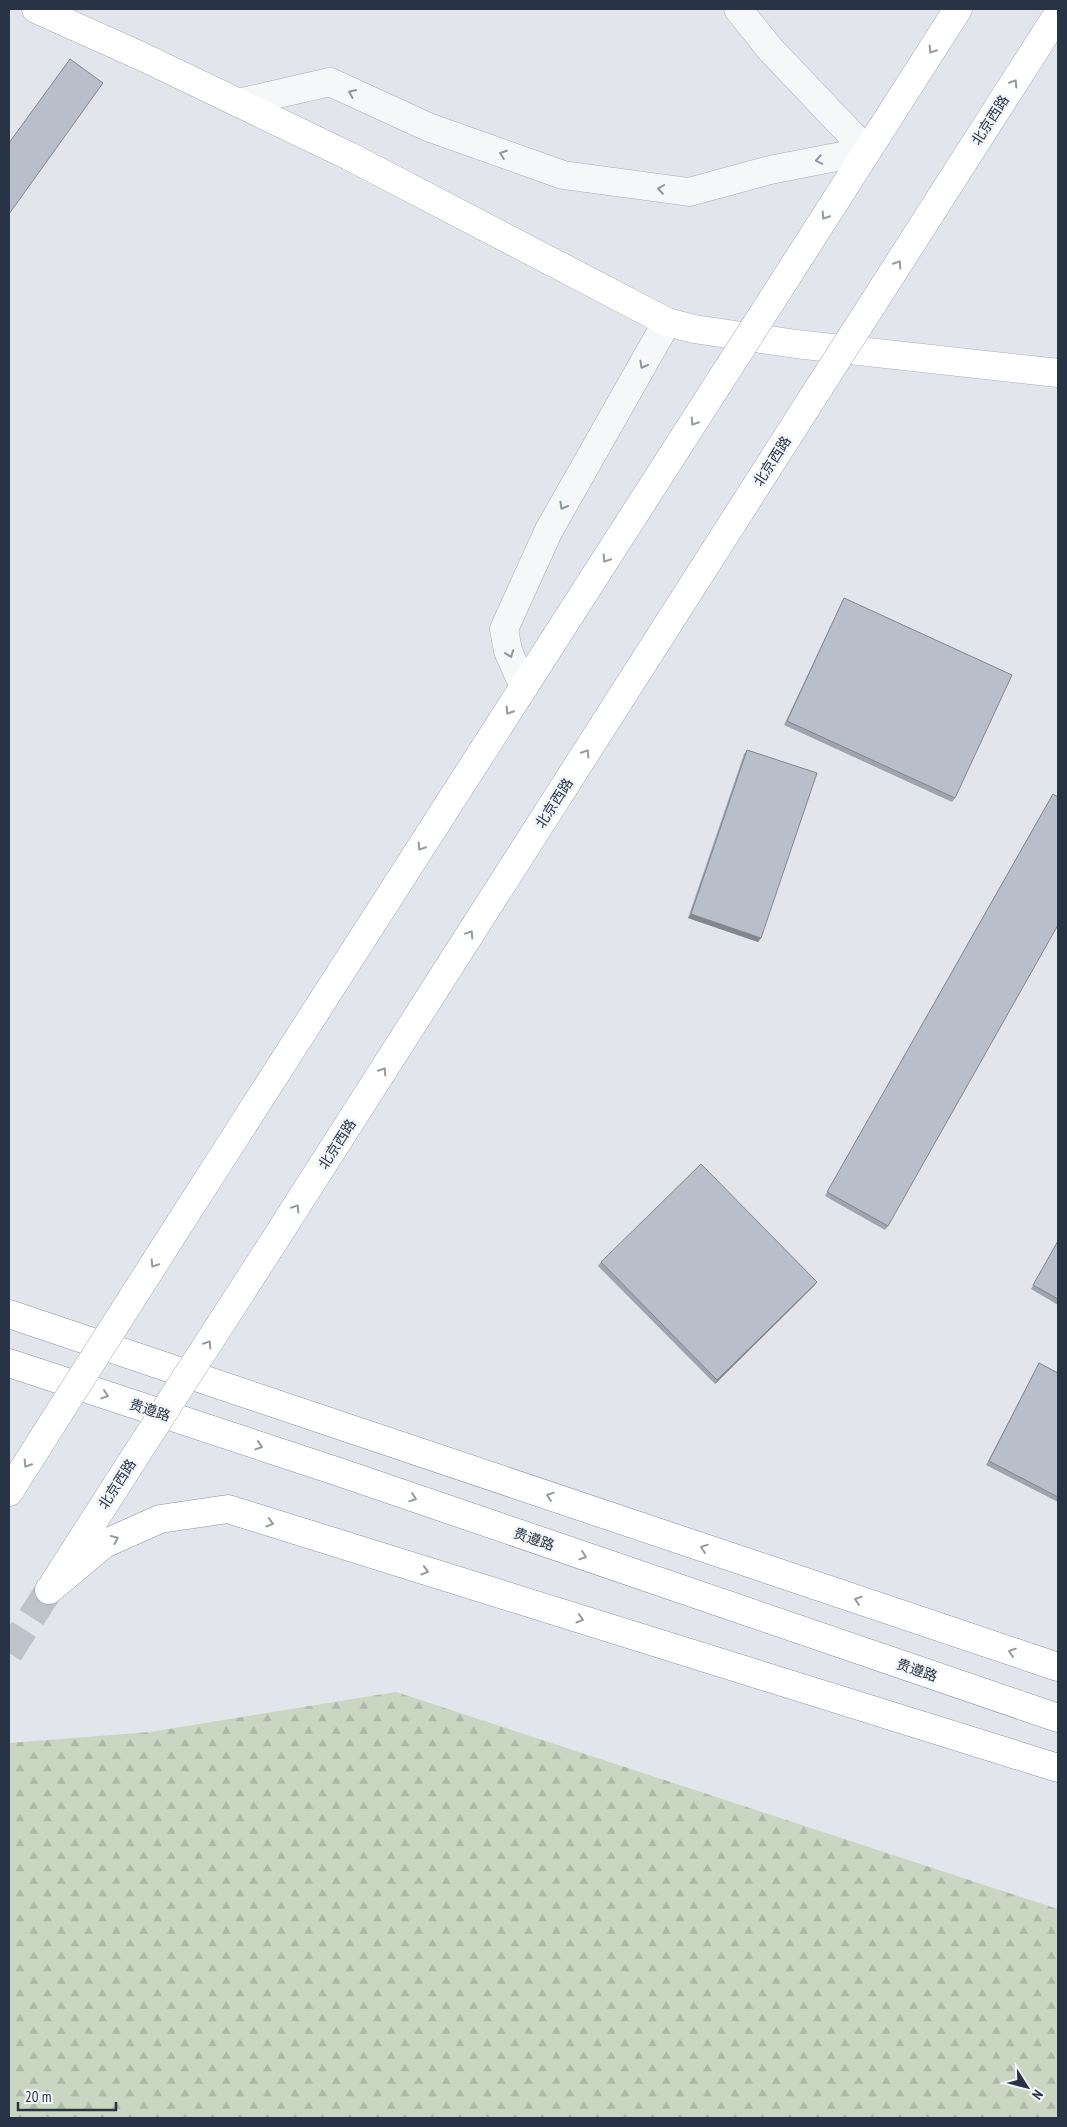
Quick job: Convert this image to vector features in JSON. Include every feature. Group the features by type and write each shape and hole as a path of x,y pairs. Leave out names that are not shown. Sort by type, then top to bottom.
{"main road":[{"path":"36,9 349,156 667,322 694,329 796,344 1058,373"},
{"path":"9,1492 958,9"},
{"name":"北京西路","path":"1058,14 270,1249 49,1590 104,1544 160,1519 228,1509 1058,1768"},
{"path":"9,1314 1058,1667"},
{"name":"贵遵路","path":"9,1363 348,1476 1058,1718"}],"street":[{"path":"738,9 770,49 867,151"},
{"path":"238,103 330,82 428,127 563,175 689,192 770,170 867,151"},
{"path":"524,687 508,652 504,630 549,530 667,322"}],"green space":[{"path":"396,1692 1058,1909 1058,2118 9,2118 9,1743 150,1732"}],"building":[{"path":"70,59 103,83 9,214 9,143"},
{"path":"844,598 1012,675 955,798 787,721"},
{"path":"747,750 817,773 761,938 691,914"},
{"path":"1053,794 1058,797 1058,925 888,1226 827,1192"},
{"path":"701,1164 817,1282 717,1380 601,1262"},
{"path":"1058,1241 1058,1299 1033,1285"},
{"path":"1039,1363 1058,1373 1058,1497 989,1461"}],"tunnel":[{"path":"9,1653 49,1590"}]}
